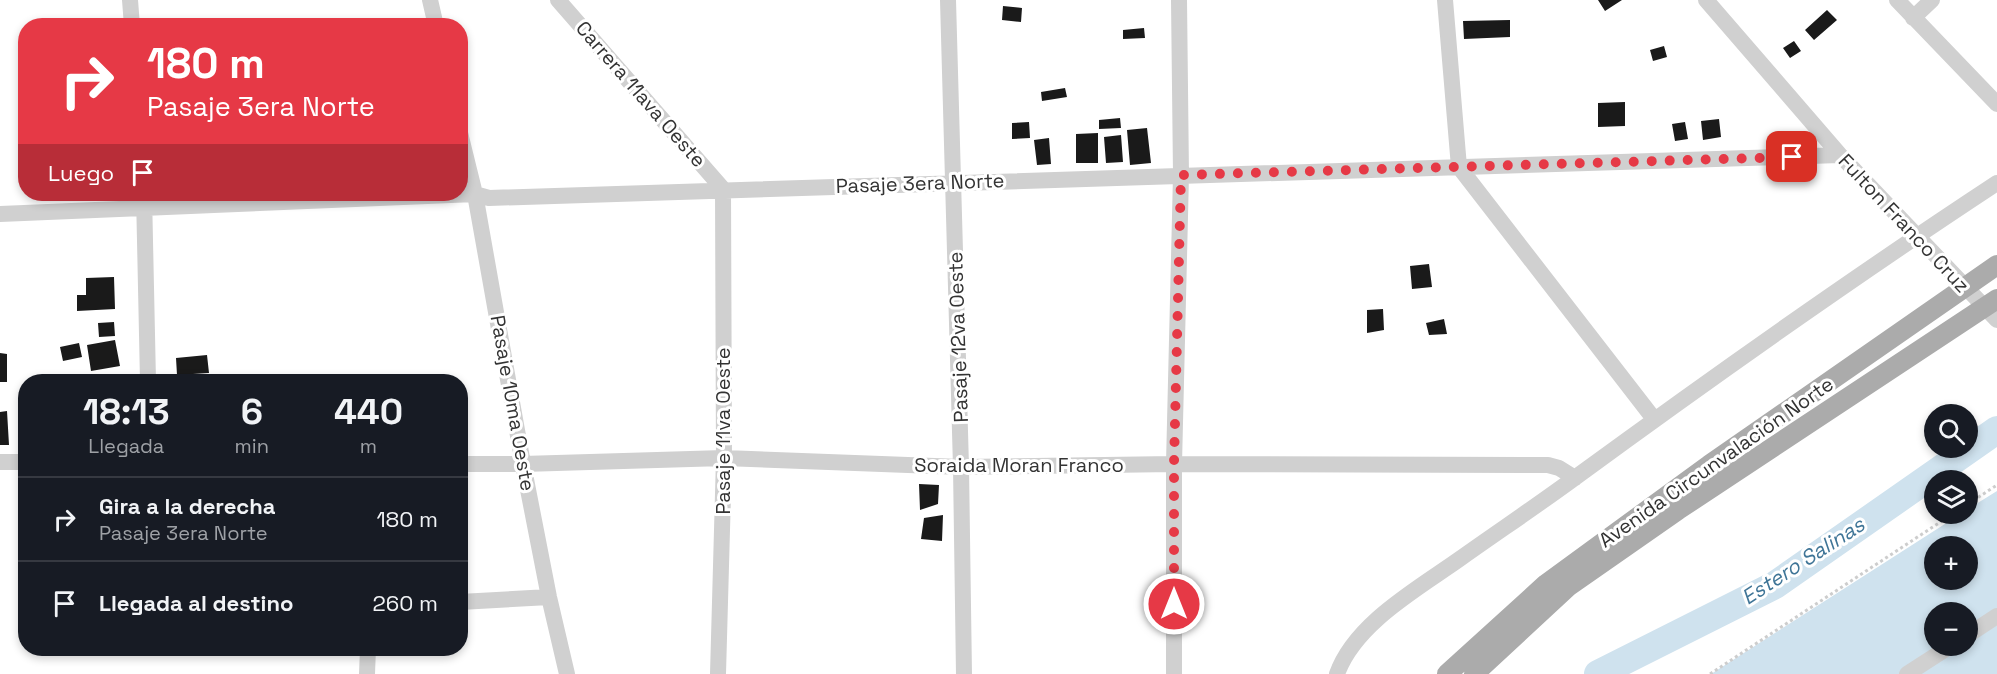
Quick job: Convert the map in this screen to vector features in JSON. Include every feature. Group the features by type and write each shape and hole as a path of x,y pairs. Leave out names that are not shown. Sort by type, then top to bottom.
{"main road":[{"name":"Avenida Circunvalación Norte","path":"1474,674 1569,586 1708,465 1997,266"},
{"name":"Avenida Circunvalación Norte","path":"1447,674 1546,584 1678,510 1993,309"}],"street":[{"path":"130,0 131,18"},
{"path":"430,0 434,18"},
{"name":"Carrera 11ava Oeste","path":"558,0 723,189"},
{"name":"Pasaje 12va Oeste","path":"948,0 961,467 964,674"},
{"path":"1174,674 1174,464 1181,175 1179,0"},
{"path":"1445,0 1459,167 1654,419"},
{"name":"Fulton Franco Cruz","path":"1706,0 1840,155 1964,288 1993,309"},
{"path":"1897,0 1997,104"},
{"path":"1912,18 1932,0"},
{"name":"Pasaje 3era Norte","path":"468,194 489,198 1840,155"},
{"name":"Pasaje 10ma Oeste","path":"468,166 523,464 549,597 567,674"},
{"path":"1337,674 1340,664 1362,635 1389,608 1575,478 1654,419 1916,236 1997,183"},
{"name":"Pasaje 11va Oeste","path":"718,674 724,458 723,189"},
{"path":"144,201 148,374"},
{"name":"Pasaje 3era Norte","path":"0,214 144,201"},
{"name":"Soraida Moran Franco","path":"468,464 724,458 961,467 1174,464 1548,465 1559,468 1575,478"},
{"path":"0,462 18,462"},
{"path":"468,602 549,597"},
{"path":"1978,628 1997,616"},
{"path":"367,674 368,656"},
{"path":"1907,674 1935,656"}],"path":[{"path":"1978,497 1997,485"},
{"path":"1710,674 1937,524"}],"water":[{"path":"1997,491 1997,674 1711,674 1924,537 1924,590 1978,590 1978,536 1926,536 1945,524 1978,524 1978,503"}],"building":[{"path":"1598,0 1622,0 1605,11"},
{"path":"1003,6 1022,8 1021,22 1002,20"},
{"path":"1827,10 1837,20 1814,40 1805,30"},
{"path":"1510,20 1510,37 1464,39 1463,21"},
{"path":"1144,28 1145,38 1123,39 1123,30"},
{"path":"1794,41 1801,51 1790,58 1783,48"},
{"path":"1664,46 1667,57 1653,61 1650,50"},
{"path":"1065,88 1067,97 1042,101 1041,92"},
{"path":"1625,102 1625,126 1598,127 1598,103"},
{"path":"1120,118 1121,128 1099,129 1099,120"},
{"path":"1719,119 1721,137 1703,140 1701,121"},
{"path":"1029,122 1030,138 1012,139 1012,123"},
{"path":"1685,122 1688,139 1675,141 1672,124"},
{"path":"1147,128 1151,163 1130,165 1127,130"},
{"path":"1098,133 1098,163 1076,163 1076,134"},
{"path":"1121,135 1123,162 1106,163 1104,137"},
{"path":"1049,138 1051,164 1037,165 1034,140"},
{"path":"1429,264 1432,287 1412,289 1410,266"},
{"path":"114,277 115,309 77,311 77,295 86,295 86,278"},
{"path":"1383,309 1384,330 1367,333 1367,310"},
{"path":"1444,319 1447,334 1429,335 1426,323"},
{"path":"114,322 115,336 99,337 98,323"},
{"path":"115,340 120,366 91,371 87,345"},
{"path":"79,343 82,357 63,361 60,347"},
{"path":"0,353 7,354 7,382 0,382"},
{"path":"207,355 209,373 177,374 176,358"},
{"path":"7,411 9,445 0,445 0,412"},
{"path":"919,484 939,485 938,504 920,510"},
{"path":"943,515 942,541 921,539 924,518"}],"waterway":[{"name":"Estero Salinas","path":"1598,674 1775,585 1997,430"}],"route":[{"path":"1174,604 1174,464 1181,175 1792,157"}]}
